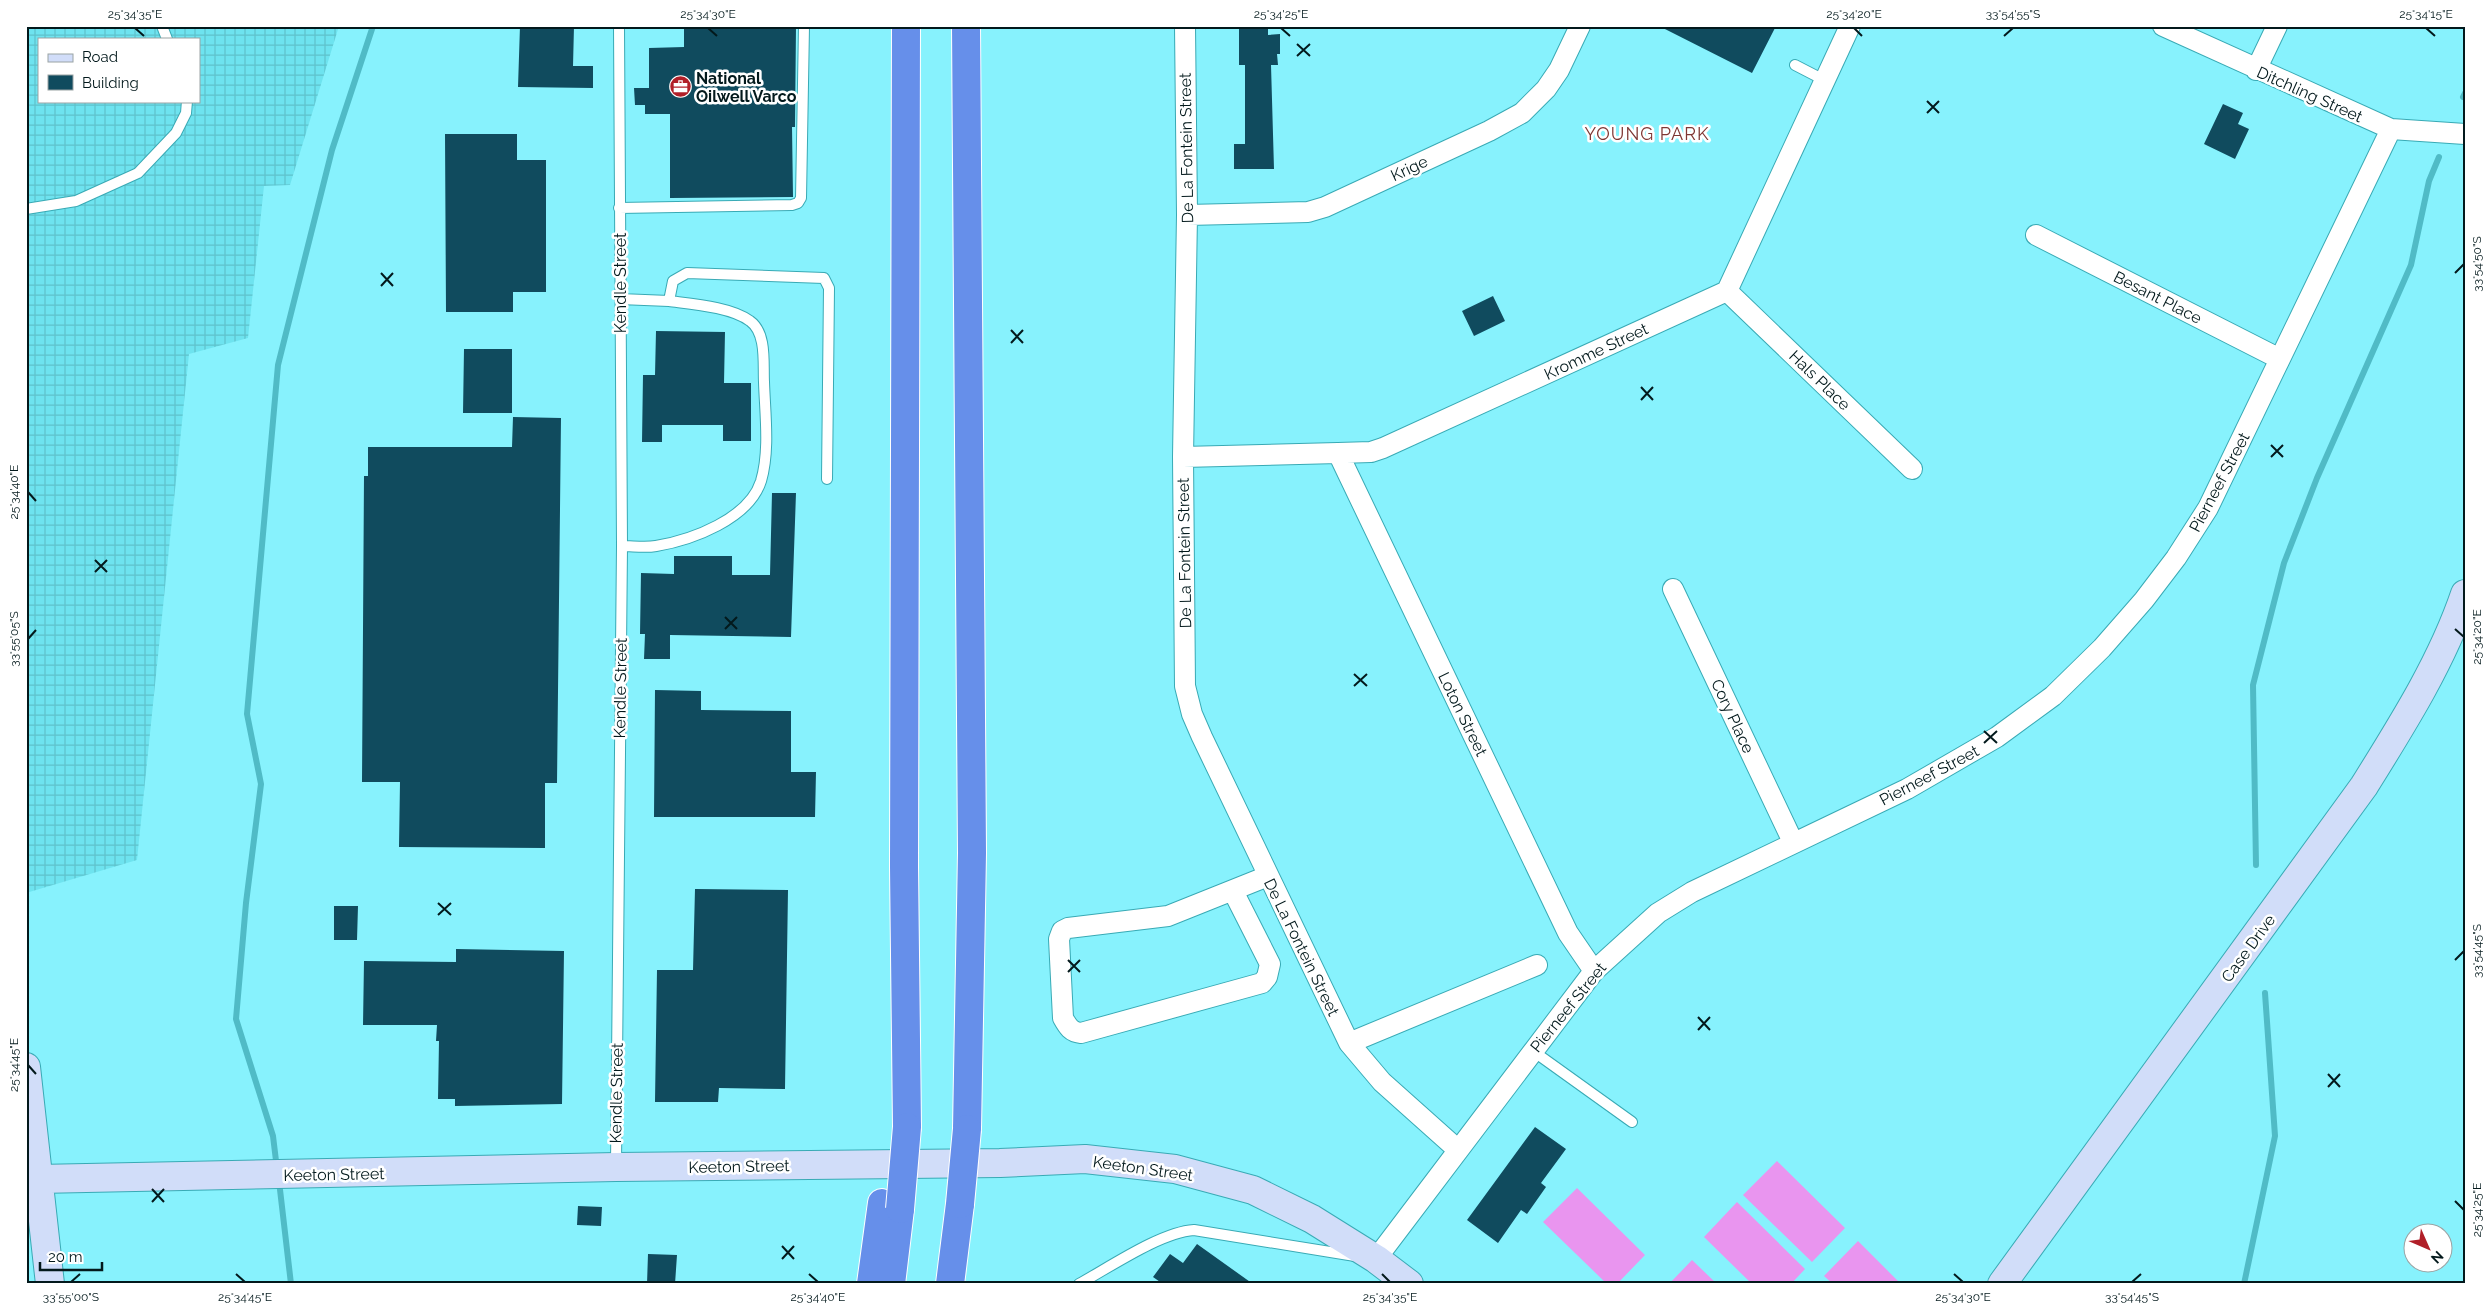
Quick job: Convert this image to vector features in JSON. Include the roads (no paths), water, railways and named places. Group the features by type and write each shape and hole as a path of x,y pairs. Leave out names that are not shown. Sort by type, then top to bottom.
{"highway":[{"path":"891,1284 891,1206 897,1129 904,867 906,26"},
{"path":"950,1284 967,1129 972,853 966,26"},
{"path":"871,1284 891,1206"},
{"path":"954,1284 955,1242"}],"street":[{"name":"De La Fontein Street","path":"1185,26 1188,215 1183,457 1185,686 1187,700 1202,737 1349,1043 1382,1082 1458,1149"},
{"name":"Krige","path":"1188,215 1308,212 1325,207 1489,131 1522,113 1546,89 1559,70 1580,26"},
{"path":"1727,291 1850,26"},
{"name":"Ditchling Street","path":"2163,26 2391,130 2465,134"},
{"path":"2256,70 2277,26"},
{"name":"Pierneef Street","path":"1376,1259 1594,971 1658,914 1673,902 1793,842 1907,789 1996,737 2053,696 2102,648 2160,579 2208,508 2391,130"},
{"name":"Besant Place","path":"2036,235 2280,359"},
{"name":"Kromme Street","path":"1183,457 1371,452 1394,444 1727,291"},
{"name":"Hals Place","path":"1727,291 1912,469"},
{"name":"Loton Street","path":"1338,454 1568,934 1594,971"},
{"name":"Cory Place","path":"1673,589 1793,842"},
{"name":"Case Drive","path":"2002,1284 2260,932 2364,786 2401,727 2447,640 2465,594"},
{"path":"1234,891 1270,964 1267,977 1262,983 1081,1034 1074,1032 1068,1027 1063,1018 1062,1008 1059,939 1062,931 1068,928 1168,916 1268,876"},
{"path":"1349,1043 1537,965"},
{"path":"26,1067 50,1284"},
{"name":"Keeton Street","path":"38,1179 326,1175 616,1167 1000,1163 1085,1160 1175,1169 1253,1190 1312,1219 1376,1259 1410,1284"}],"lane":[{"path":"162,26 167,38"},
{"name":"Kendle Street","path":"616,1167 622,546 619,26"},
{"path":"619,208 798,203 801,198 804,26"},
{"path":"1796,65 1826,81"},
{"path":"26,209 76,201 138,173 176,133 186,113 186,102"},
{"path":"670,301 673,281 688,273 820,277 826,280 829,288 827,479"},
{"path":"620,299 670,301 736,313 750,320 756,326 760,336 762,354 766,448 761,481 753,497 743,510 703,532 655,547 622,546"},
{"path":"1533,1051 1632,1122"},
{"path":"1079,1284 1164,1238 1182,1231 1194,1230 1376,1259"}],"waterway":[{"path":"277,1169 273,1136 236,1019 246,903 261,784 247,714 278,365 332,150 373,26"},
{"path":"2463,97 2465,93"},
{"path":"2256,865 2253,685 2284,563 2317,478 2411,265 2429,181 2439,157"},
{"path":"2244,1284 2275,1136 2265,993"},
{"path":"279,1181 291,1284"}],"place":[{"name":"National Oilwell Varco","path":"680,87"}],"district":[{"name":"YOUNG PARK","path":"1647,134"}]}
